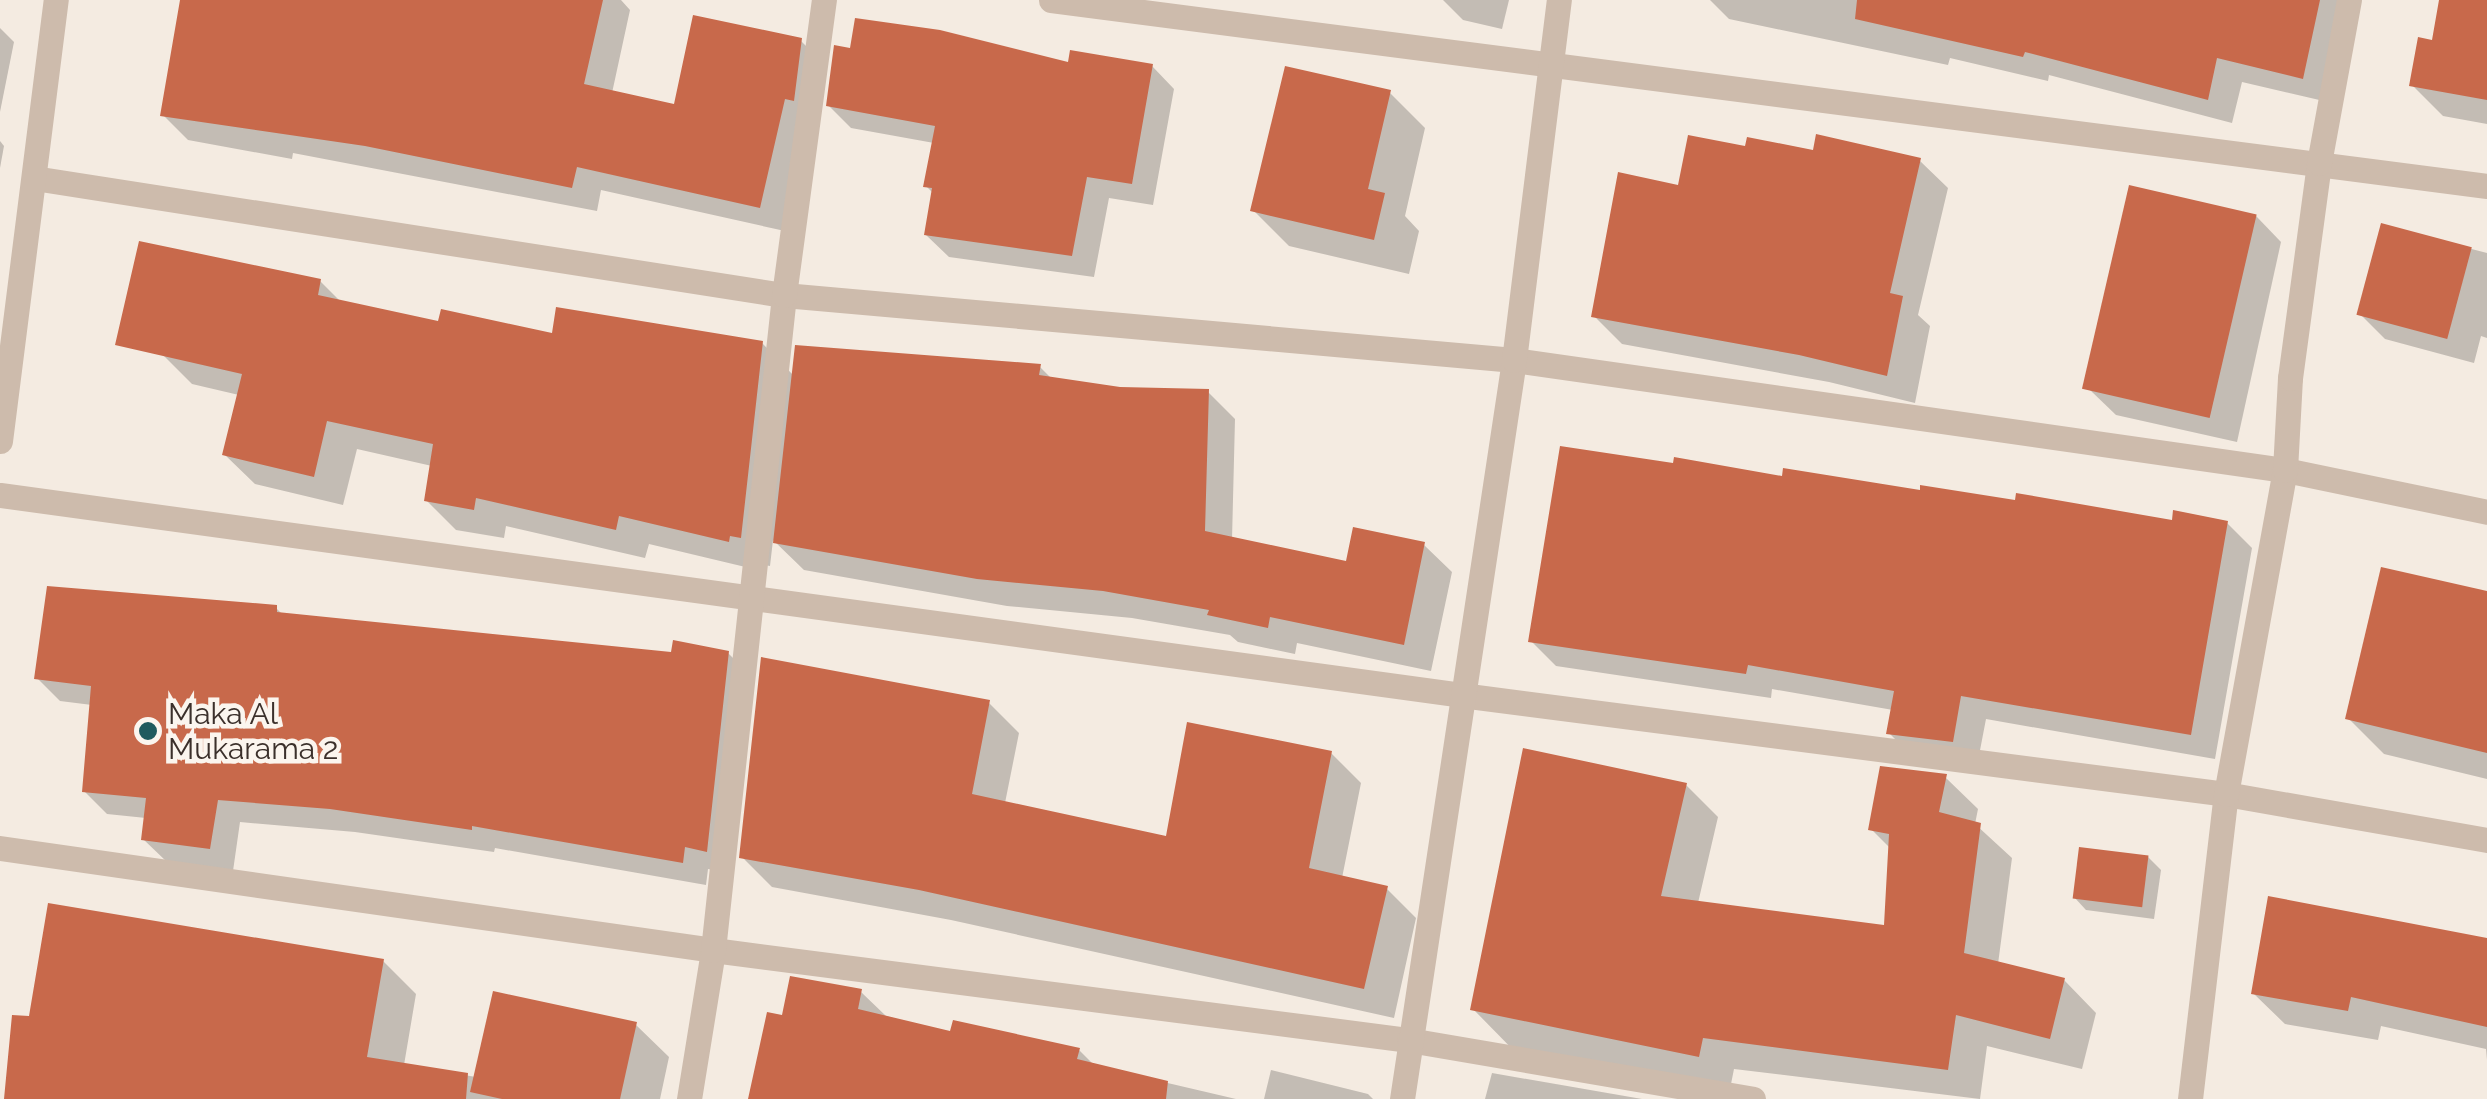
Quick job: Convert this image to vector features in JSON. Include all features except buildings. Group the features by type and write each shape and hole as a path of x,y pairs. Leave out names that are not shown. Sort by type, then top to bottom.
{"street":[{"path":"0,442 10,280 34,178 56,0"},
{"path":"689,1099 713,950 784,295 824,0"},
{"path":"1051,0 2487,186"},
{"path":"1402,1099 1514,360 1560,0"},
{"path":"2190,1099 2226,794 2285,470 2290,378 2348,0"},
{"path":"34,178 784,295 1514,360 2285,470 2487,512"},
{"path":"0,494 1461,695 2226,794 2487,840"},
{"path":"0,848 713,950 1409,1040 1753,1099"}],"place":[{"name":"Maka Al Mukarama 2","path":"148,731"}]}
